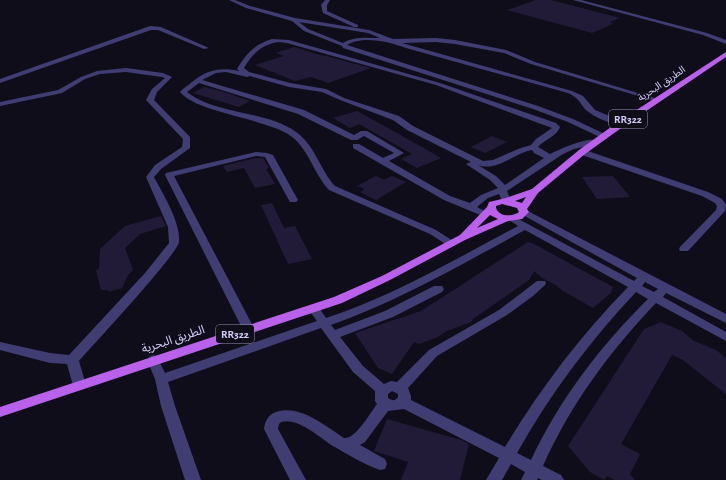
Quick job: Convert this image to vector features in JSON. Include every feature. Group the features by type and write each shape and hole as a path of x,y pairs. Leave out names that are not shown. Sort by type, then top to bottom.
{"main road":[{"name":"الطريق البحرية","path":"507,201 535,191 582,152 601,140 621,124 726,54"},
{"name":"الطريق البحرية","path":"524,210 535,191"},
{"name":"RR322","path":"456,241 488,211 492,204 507,201"},
{"path":"507,201 517,203 524,210"},
{"name":"RR322","path":"456,241 510,218 519,217 524,210"},
{"path":"488,211 497,216 510,218"},
{"name":"الطريق البحرية","path":"0,412 153,360 338,300 380,281 456,241"}],"street":[{"path":"231,0 248,7 292,19 369,32"},
{"path":"328,0 324,5 325,12 369,32 415,49 578,94 587,109 621,124"},
{"path":"575,0 705,34 726,42"},
{"path":"292,19 300,27 344,45 345,48 428,72 568,118 592,130 601,140"},
{"path":"0,81 150,28 159,28 206,48"},
{"path":"705,34 726,35"},
{"path":"344,45 350,41 359,39 395,41 439,40 502,52 533,63 657,100"},
{"path":"276,40 291,42 438,84 555,126 555,130 539,141 534,147 521,149 494,162 482,164 410,128 396,118 324,90 289,85 247,73 240,69 252,52 262,43 276,40"},
{"path":"456,241 332,188 324,180 301,140 285,129 270,123 213,107 186,95 183,92 209,73 220,69 356,106 371,112 493,178 501,185 507,201"},
{"path":"0,104 60,92 83,78 99,72 126,70 169,76 169,78 153,91 150,96 150,100 188,139 186,148 158,167 150,177 173,227 174,238 171,249 72,360"},
{"path":"198,81 301,112 354,138 364,134 400,153 382,161"},
{"path":"592,130 590,126 591,124 608,119"},
{"path":"472,207 486,195 502,189 525,176 549,157 576,145 601,140"},
{"path":"356,146 447,198 472,207 476,211 488,211"},
{"path":"534,147 537,151 549,157"},
{"path":"582,152 684,187 719,201 722,206 720,211 684,249"},
{"path":"249,330 169,175 256,154 268,154 293,200"},
{"path":"524,210 644,277 726,319"},
{"path":"510,218 726,337"},
{"path":"161,380 361,309 432,276 524,226"},
{"path":"494,480 557,378 572,357 644,277"},
{"path":"314,309 344,352 384,397 395,406 426,359 499,315 533,291 541,283"},
{"path":"532,475 552,432 575,394 628,327 665,288"},
{"path":"333,335 389,314 438,289"},
{"path":"0,346 50,358 72,360"},
{"path":"72,360 79,385"},
{"path":"153,360 161,380 168,406 193,480"},
{"path":"345,444 352,444 357,440 391,386 402,395 508,456 532,475 556,480"},
{"path":"298,480 271,429 275,419 280,416 295,417 380,464"}],"building":[{"path":"536,0 551,0 620,18 610,22 613,24 592,33 507,10"},
{"path":"294,47 371,68 328,83 311,77 295,81 255,65 284,56 276,53"},
{"path":"204,87 250,101 239,107 193,93"},
{"path":"357,111 441,158 417,168 401,159 412,154 359,124 350,128 333,118"},
{"path":"492,136 507,142 485,153 471,147"},
{"path":"256,158 263,158 269,168 266,169 275,184 255,188 244,168 227,172 223,166"},
{"path":"376,176 384,180 392,176 406,182 376,200 360,192 365,189 357,186"},
{"path":"613,176 630,197 597,199 582,177"},
{"path":"272,203 284,228 295,226 312,259 288,264 261,205"},
{"path":"161,216 166,226 140,234 125,248 133,270 128,275 122,288 109,292 108,290 101,290 96,270 99,269 100,249 125,226"},
{"path":"528,242 613,287 611,293 593,308 542,278 534,271 529,280 473,319 471,322 419,344 414,342 392,374 378,368 355,333 421,311"},
{"path":"661,322 682,331 694,341 716,350 726,358 726,394 683,360 672,355 621,444 640,454 630,474 635,480 615,480 607,476 604,480 590,472 568,446 644,329"},
{"path":"387,419 461,440 469,444 460,480 401,480 408,462 374,451"}]}
